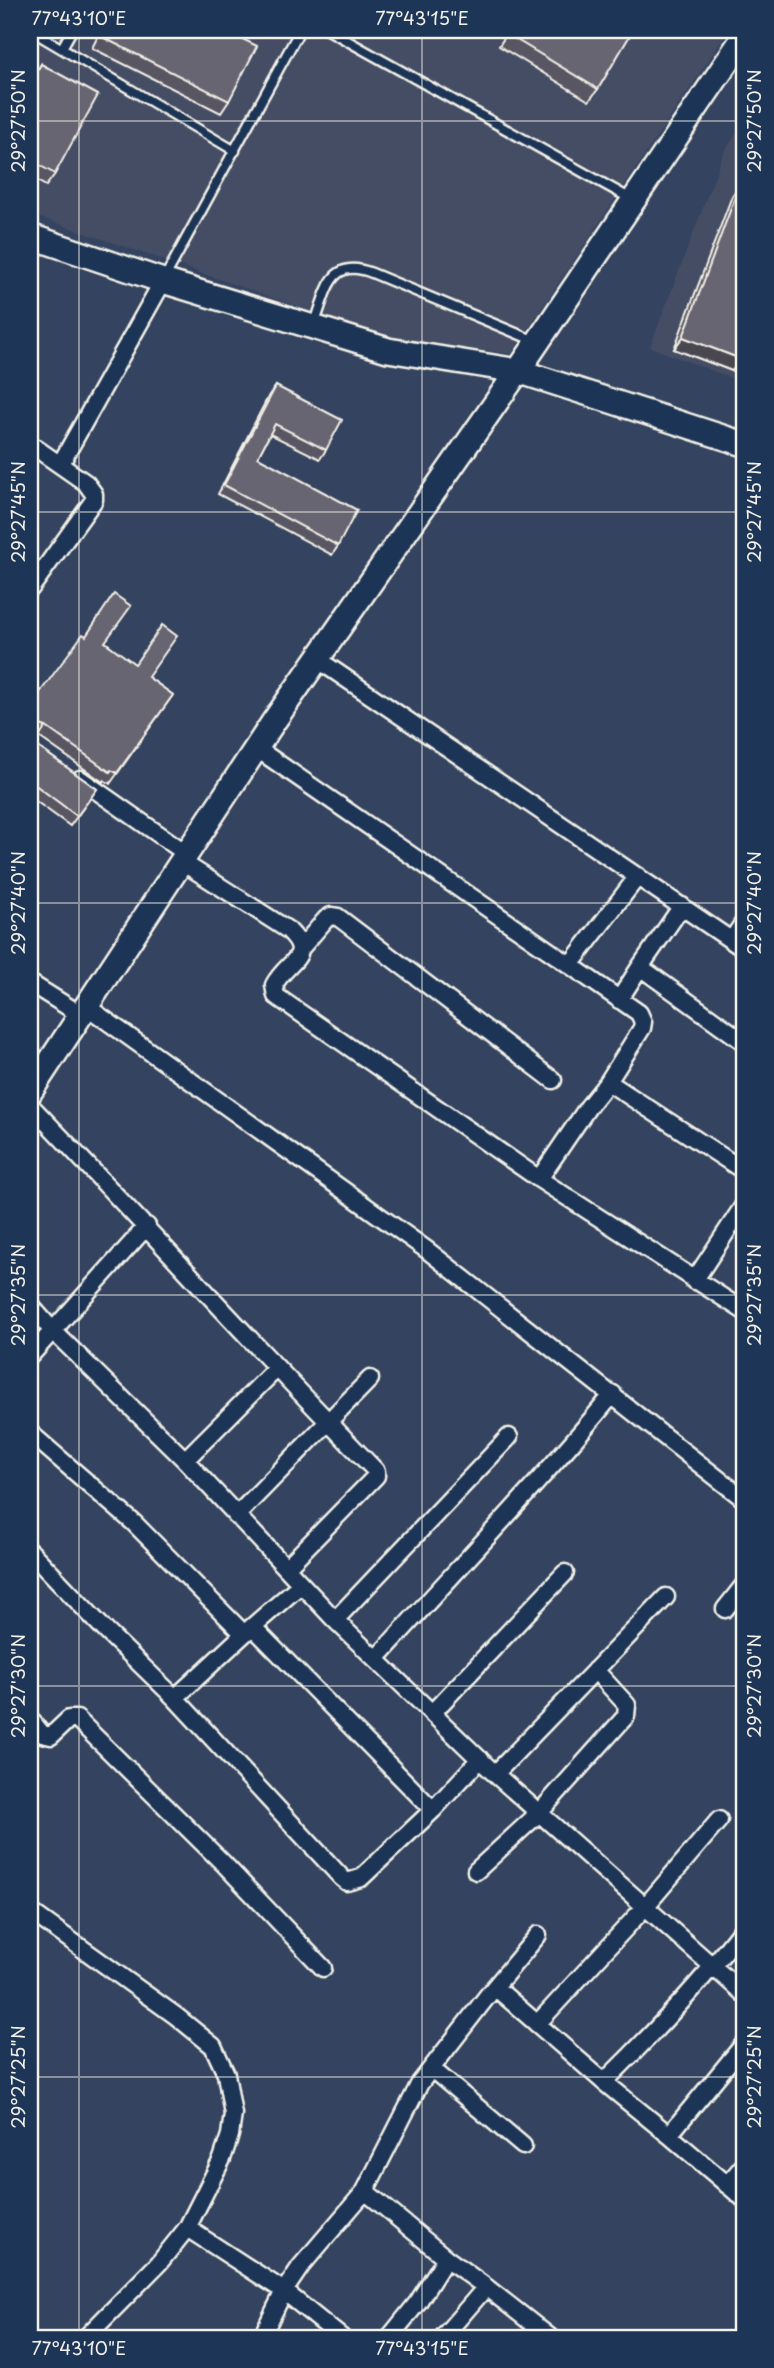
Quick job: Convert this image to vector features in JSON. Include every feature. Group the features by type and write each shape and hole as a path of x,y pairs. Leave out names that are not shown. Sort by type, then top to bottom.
{"main road":[{"path":"30,1092 256,748 518,371 744,37"},
{"path":"30,236 163,281 388,351 518,371 744,444"}],"street":[{"path":"60,465 163,281"},
{"path":"30,444 91,488 94,494 94,500 30,589"},
{"path":"317,659 738,944 744,922"},
{"path":"256,748 639,1013 643,1022 642,1028 608,1082 539,1179"},
{"path":"66,769 184,858 288,930 299,941 301,948"},
{"path":"570,965 638,876"},
{"path":"619,1000 682,906"},
{"path":"553,1080 338,917 331,916 326,919 276,981 276,996 539,1179 744,1311"},
{"path":"640,967 744,1042"},
{"path":"30,983 84,1011 427,1250 744,1499"},
{"path":"608,1082 744,1171"},
{"path":"30,1105 146,1226 276,1369 376,1471 377,1474 286,1568"},
{"path":"695,1281 744,1205"},
{"path":"30,1356 146,1226"},
{"path":"30,1305 52,1330 185,1460 335,1620 495,1774 744,1994"},
{"path":"185,1460 276,1369"},
{"path":"236,1516 370,1379"},
{"path":"376,1659 463,1561 554,1465 613,1394"},
{"path":"30,1433 134,1523 433,1810"},
{"path":"335,1620 509,1437"},
{"path":"30,1552 106,1632 175,1698 347,1882 361,1878 433,1810 480,1759"},
{"path":"432,1713 565,1573"},
{"path":"724,1609 744,1584"},
{"path":"175,1698 300,1585"},
{"path":"495,1774 666,1597"},
{"path":"476,1871 539,1813 628,1713 627,1705 595,1670"},
{"path":"30,1719 43,1734 51,1736 69,1719 76,1719 232,1872 323,1968"},
{"path":"537,2024 644,1908 719,1820"},
{"path":"30,1911 202,2036 218,2054 230,2091 233,2114 230,2135 215,2177 187,2228 159,2263 85,2338"},
{"path":"604,2082 663,2024 713,1968 744,1927"},
{"path":"264,2338 265,2330 284,2291 301,2266 365,2191 420,2083 538,1936"},
{"path":"496,1988 744,2199"},
{"path":"669,2135 744,2044"},
{"path":"432,2069 523,2146"},
{"path":"727,2185 744,2165"},
{"path":"365,2191 446,2258 551,2338"},
{"path":"187,2228 284,2291 342,2338"},
{"path":"389,2338 418,2302 446,2258"},
{"path":"442,2338 486,2287"}],"lane":[{"path":"30,30 235,151"},
{"path":"62,48 72,30"},
{"path":"163,281 300,30"},
{"path":"328,30 633,201"},
{"path":"314,327 332,279 343,269 351,267 372,273 537,342"}],"shaded area":[{"path":"30,30 729,30 511,354 386,337 30,214"},
{"path":"744,122 744,383 650,347 724,152"}],"building":[{"path":"103,30 224,30 257,46 229,101 100,36"},
{"path":"510,30 617,30 629,37 598,89 507,34"},
{"path":"41,64 98,95 55,174 30,160 30,84"},
{"path":"740,184 744,186 744,350 741,359 683,337"},
{"path":"276,386 342,420 326,450 275,424 258,457 357,510 338,546 224,485"},
{"path":"114,594 131,606 105,642 135,664 162,625 177,636 148,677 173,695 117,773 111,770 110,772 46,727 40,725 32,729 30,735 30,706 83,634 86,636"},
{"path":"30,736 34,744 97,789 77,816 30,781"}]}
